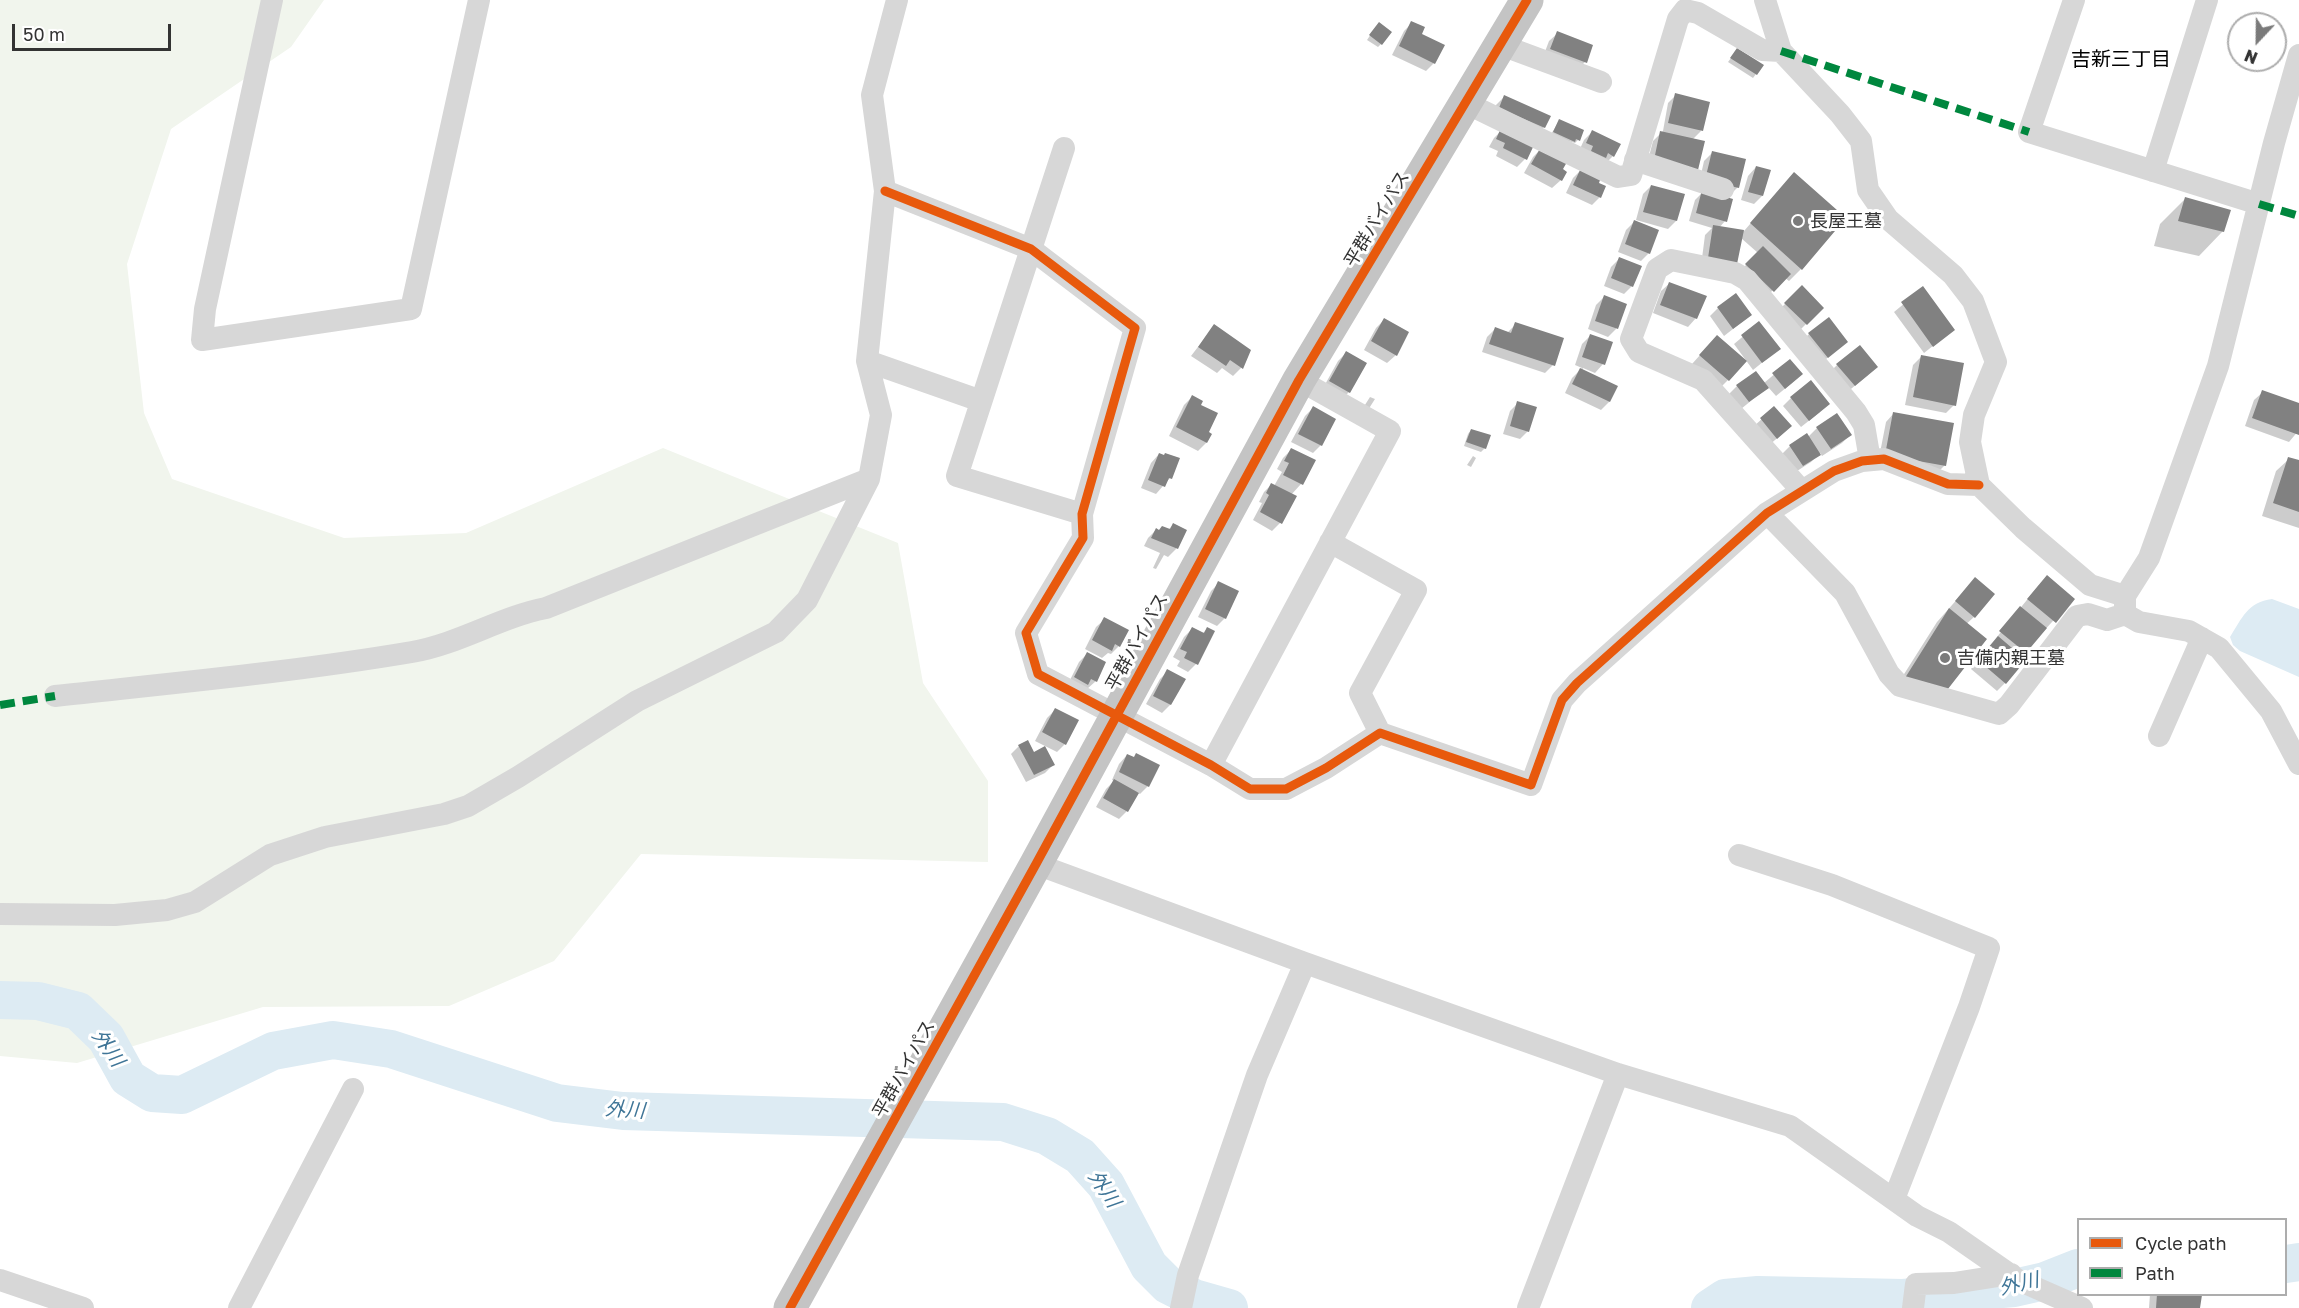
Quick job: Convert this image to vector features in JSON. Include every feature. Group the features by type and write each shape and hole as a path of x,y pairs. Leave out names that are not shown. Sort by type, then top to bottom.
{"highway":[{"name":"平群バイパス","path":"790,1308 1036,864 1299,380 1527,0"}],"street":[{"path":"272,0 205,309 202,340 411,309 479,0"},
{"path":"0,914 115,915 166,910 195,902 270,855 325,837 444,814 468,806 518,777 637,700 777,632 807,600 868,479 881,415 867,361 885,191 872,95 897,0"},
{"path":"1765,0 1781,51 1840,114 1861,141 1868,190 1888,219 1953,275 1973,301 1996,362 1974,415 1970,442 1979,485 2023,528 2090,585 2125,605 2139,622 2189,631 2219,648 2271,711 2299,764"},
{"path":"2074,0 2029,132 2259,204"},
{"path":"2153,171 2207,0"},
{"path":"1466,103 1618,177 1630,175 1678,19 1685,10 1698,13 1762,50 1781,51"},
{"path":"1501,45 1601,82"},
{"path":"1767,513 1845,593 1889,674 1900,686 1999,714 2009,705 2077,616 2088,614 2107,620 2125,605 2149,558 2215,377 2299,55"},
{"path":"1064,148 957,476 1082,514"},
{"path":"1635,160 1723,189"},
{"path":"885,191 1031,249 1135,328 1082,514 1083,538 1026,633 1038,674 1117,714 1250,789 1286,789 1326,768 1380,733"},
{"path":"1802,491 1703,380 1639,352 1631,339 1657,269 1671,261 1735,273 1748,280 1856,412 1864,425 1870,460"},
{"path":"867,361 981,401"},
{"path":"1211,765 1390,431 1299,380"},
{"path":"1330,542 1416,590 1360,693 1380,733 1531,784 1562,699 1767,513 1834,471 1862,461 1884,459 1948,484 1979,485"},
{"path":"56,696 236,676 415,651 476,633 525,612 546,608 868,479"},
{"path":"2159,736 2202,638"},
{"path":"1738,855 1832,885 1989,948 1969,1007 1894,1199"},
{"path":"1036,864 1305,963 1618,1074 1790,1126 1917,1216 1949,1232 2014,1277 2082,1308"},
{"path":"1181,1308 1188,1275 1257,1076 1305,963"},
{"path":"1528,1308 1618,1074"},
{"path":"239,1308 353,1089"},
{"path":"1913,1307 1917,1284 2014,1277"},
{"path":"0,1280 83,1308"}],"shaded area":[{"path":"0,0 324,0 291,47 171,129 127,264 144,413 172,479 344,538 466,533 663,448 898,543 923,683 988,781 988,862 641,854 554,961 449,1006 263,1007 77,1063 0,1056"},
{"path":"2272,599 2299,609 2299,677 2240,651 2233,645 2230,637 2251,607"}],"building":[{"path":"1411,21 1425,27 1422,34 1445,45 1435,64 1399,46"},
{"path":"1379,22 1392,32 1382,45 1369,35"},
{"path":"1557,31 1593,45 1587,63 1550,49"},
{"path":"1737,48 1764,65 1757,75 1730,58"},
{"path":"1675,93 1710,102 1703,131 1668,123"},
{"path":"1504,95 1551,116 1545,128 1499,108"},
{"path":"1559,119 1584,130 1580,141 1576,139 1575,142 1553,132"},
{"path":"1501,128 1534,145 1527,160 1503,148 1505,143 1496,139"},
{"path":"1592,130 1621,144 1614,157 1608,153 1606,158 1591,151 1593,146 1586,143"},
{"path":"1660,131 1705,141 1698,170 1654,160"},
{"path":"1541,147 1567,162 1563,169 1567,172 1562,181 1531,164"},
{"path":"1712,151 1746,159 1739,188 1705,180"},
{"path":"1756,166 1771,170 1763,196 1748,192"},
{"path":"1581,168 1601,177 1599,183 1606,186 1601,198 1573,185"},
{"name":"長屋王墓","path":"1794,172 1846,218 1802,270 1750,223"},
{"path":"1651,185 1685,194 1677,221 1643,212"},
{"path":"1702,190 1733,199 1727,222 1696,213"},
{"path":"2185,197 2231,210 2224,232 2178,221"},
{"path":"1634,220 1659,230 1650,254 1625,244"},
{"path":"1713,225 1744,230 1737,264 1708,258"},
{"path":"1763,246 1791,274 1774,292 1745,264"},
{"path":"1619,257 1642,266 1633,287 1611,278"},
{"path":"1669,282 1707,296 1697,319 1660,305"},
{"path":"1802,285 1824,308 1807,325 1784,303"},
{"path":"1923,286 1955,330 1933,347 1901,302"},
{"path":"1736,293 1752,315 1733,329 1717,307"},
{"path":"1604,295 1627,304 1618,329 1595,321"},
{"path":"1829,317 1848,342 1828,358 1808,333"},
{"path":"1384,318 1409,332 1397,356 1371,341"},
{"path":"1759,321 1781,349 1762,363 1741,335"},
{"path":"1515,322 1564,338 1555,366 1489,344 1495,327 1511,333"},
{"path":"1214,324 1251,350 1243,369 1230,360 1226,366 1198,347"},
{"path":"1590,334 1613,342 1605,365 1582,357"},
{"path":"1717,335 1747,361 1729,381 1699,355"},
{"path":"1860,345 1878,367 1855,386 1836,364"},
{"path":"1346,351 1367,363 1350,393 1329,381"},
{"path":"1921,355 1964,363 1956,406 1913,397"},
{"path":"1790,359 1803,374 1785,389 1772,373"},
{"path":"1580,368 1618,386 1610,402 1572,384"},
{"path":"1756,371 1769,388 1749,402 1736,385"},
{"path":"1811,380 1830,404 1809,421 1790,397"},
{"path":"2262,390 2299,403 2299,435 2252,418"},
{"path":"1192,395 1203,401 1201,405 1218,413 1209,432 1212,434 1207,443 1176,427"},
{"path":"1517,401 1537,407 1529,432 1510,426"},
{"path":"1313,406 1336,419 1322,446 1298,434"},
{"path":"1774,406 1792,426 1777,439 1760,418"},
{"path":"1893,412 1954,423 1946,466 1885,455"},
{"path":"1837,413 1852,435 1831,449 1816,427"},
{"path":"1471,429 1491,435 1486,449 1466,442"},
{"path":"1807,433 1821,455 1803,466 1789,445"},
{"path":"1291,448 1316,460 1303,485 1283,475 1289,463 1284,461"},
{"path":"1159,453 1180,458 1172,479 1169,478 1165,487 1148,480"},
{"path":"2288,457 2299,460 2299,512 2273,503"},
{"path":"1271,483 1297,496 1282,524 1260,512 1269,495 1266,493"},
{"path":"1173,523 1187,530 1178,549 1151,538 1156,528 1159,530 1162,526 1170,529"},
{"path":"2047,575 2075,599 2056,623 2027,599"},
{"path":"1975,577 1995,594 1975,618 1955,601"},
{"path":"1218,581 1239,591 1226,619 1205,609"},
{"path":"2020,606 2047,628 2026,653 1999,631"},
{"name":"吉備内親王墓","path":"1949,608 1987,639 1944,694 1905,678"},
{"path":"1104,617 1129,630 1120,647 1115,644 1112,651 1092,640"},
{"path":"1192,627 1204,633 1207,627 1215,631 1198,665 1184,658 1187,652 1180,649"},
{"path":"1998,636 2026,660 2006,684 1978,660"},
{"path":"1087,652 1106,662 1097,682 1091,679 1088,685 1074,677"},
{"path":"1167,669 1186,679 1171,705 1153,696"},
{"path":"1055,708 1079,720 1066,745 1042,732"},
{"path":"1028,740 1034,752 1045,746 1055,765 1034,775 1018,745"},
{"path":"1136,753 1160,765 1149,787 1119,772 1127,754 1134,757"},
{"path":"1114,779 1139,793 1128,812 1103,798"},
{"path":"2157,1296 2202,1296 2200,1308 2156,1308"}],"waterway":[{"name":"外川","path":"0,1000 38,1001 78,1011 106,1038 128,1078 152,1093 182,1095 273,1051 333,1040 391,1049 557,1103 623,1111 1003,1122 1047,1136 1080,1156 1106,1185 1149,1266 1168,1285 1194,1298 1229,1308"},
{"name":"外川","path":"2287,1264 2299,1262"},
{"name":"外川","path":"1710,1308 1725,1298 1758,1295 1903,1298 2014,1288 2045,1281 2077,1268"}],"marked path":[{"path":"1781,51 2029,132"},
{"path":"2259,204 2299,216"},
{"path":"0,705 55,696"}],"cycle path":[{"path":"790,1308 1036,864 1299,380 1527,0"},
{"path":"885,191 1031,249 1135,328 1082,514 1083,538 1026,633 1038,674 1211,765 1250,789 1286,789 1326,768 1380,733 1531,785 1562,700 1577,683 1767,513 1834,471 1862,461 1884,459 1948,484 1979,485"}],"place":[{"name":"長屋王墓","path":"1798,221"},
{"name":"吉備内親王墓","path":"1945,658"}],"district":[{"name":"吉新三丁目","path":"2121,60"}]}
